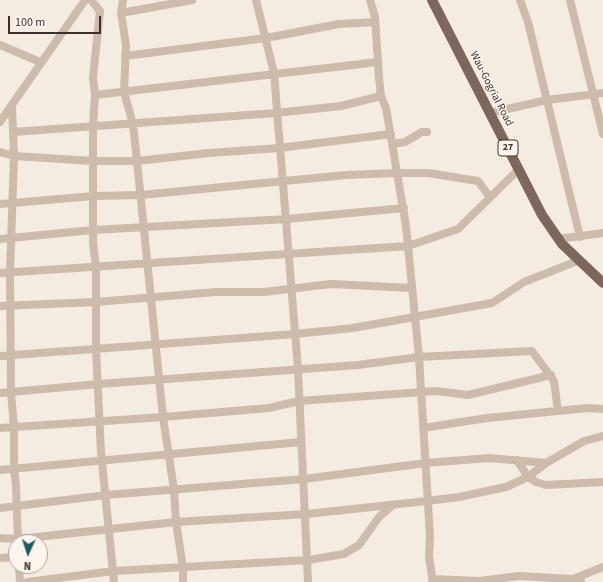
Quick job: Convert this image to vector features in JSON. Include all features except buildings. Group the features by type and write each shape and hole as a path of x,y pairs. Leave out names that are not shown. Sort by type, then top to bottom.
{"main road":[{"name":"Wau-Gogrial Road","path":"432,0 542,215 558,239 603,283"}],"street":[{"path":"0,122 84,0"},
{"path":"91,0 100,12 93,77 95,95 93,126 93,230 96,267 96,349 100,422 114,582"},
{"path":"123,0 121,13 126,45 124,92 133,124 138,161 142,195 143,228 152,297 164,417 174,490 176,522 183,568 183,582"},
{"path":"121,13 192,0"},
{"path":"256,0 274,73 276,113 298,369 308,582"},
{"path":"370,0 375,22 382,96 386,108 404,208 419,357 420,393 430,536 429,557 432,580 479,581 520,576 535,579 577,580 603,567"},
{"path":"520,0 526,15 580,236"},
{"path":"570,0 603,134"},
{"path":"125,56 266,38 340,24 375,22"},
{"path":"0,45 40,62"},
{"path":"95,95 378,62"},
{"path":"490,113 547,100 594,96 603,93"},
{"path":"13,132 276,113 341,106 382,96"},
{"path":"12,106 14,156 10,272 12,305 11,393 14,427 14,469 18,534"},
{"path":"392,144 405,142 422,132 427,132"},
{"path":"0,152 14,156 93,161 138,161 209,153 279,148 391,134"},
{"path":"0,273 408,246 458,229 489,196 519,169"},
{"path":"0,204 94,196 142,195 282,181 398,173 428,173 478,181 489,196"},
{"path":"0,239 93,230 286,219 404,208"},
{"path":"558,239 603,233"},
{"path":"0,356 295,334 353,328 492,303 524,282 580,260"},
{"path":"0,306 96,302 216,292 291,290 331,284 411,288"},
{"path":"0,393 160,379 358,365 419,357 532,351 554,381 558,411"},
{"path":"0,428 164,417 268,408 299,401 436,391 468,395 551,375"},
{"path":"423,428 487,418 587,408 603,410"},
{"path":"48,537 176,522 306,514 459,497 506,487 528,477 546,463 584,441 603,436"},
{"path":"0,470 103,459 301,442"},
{"path":"0,508 106,495 304,479 426,463 489,458 546,463"},
{"path":"517,460 528,477 536,482 546,485 603,482"},
{"path":"27,582 114,571 308,560 344,554 359,545 379,517 393,505"}]}
